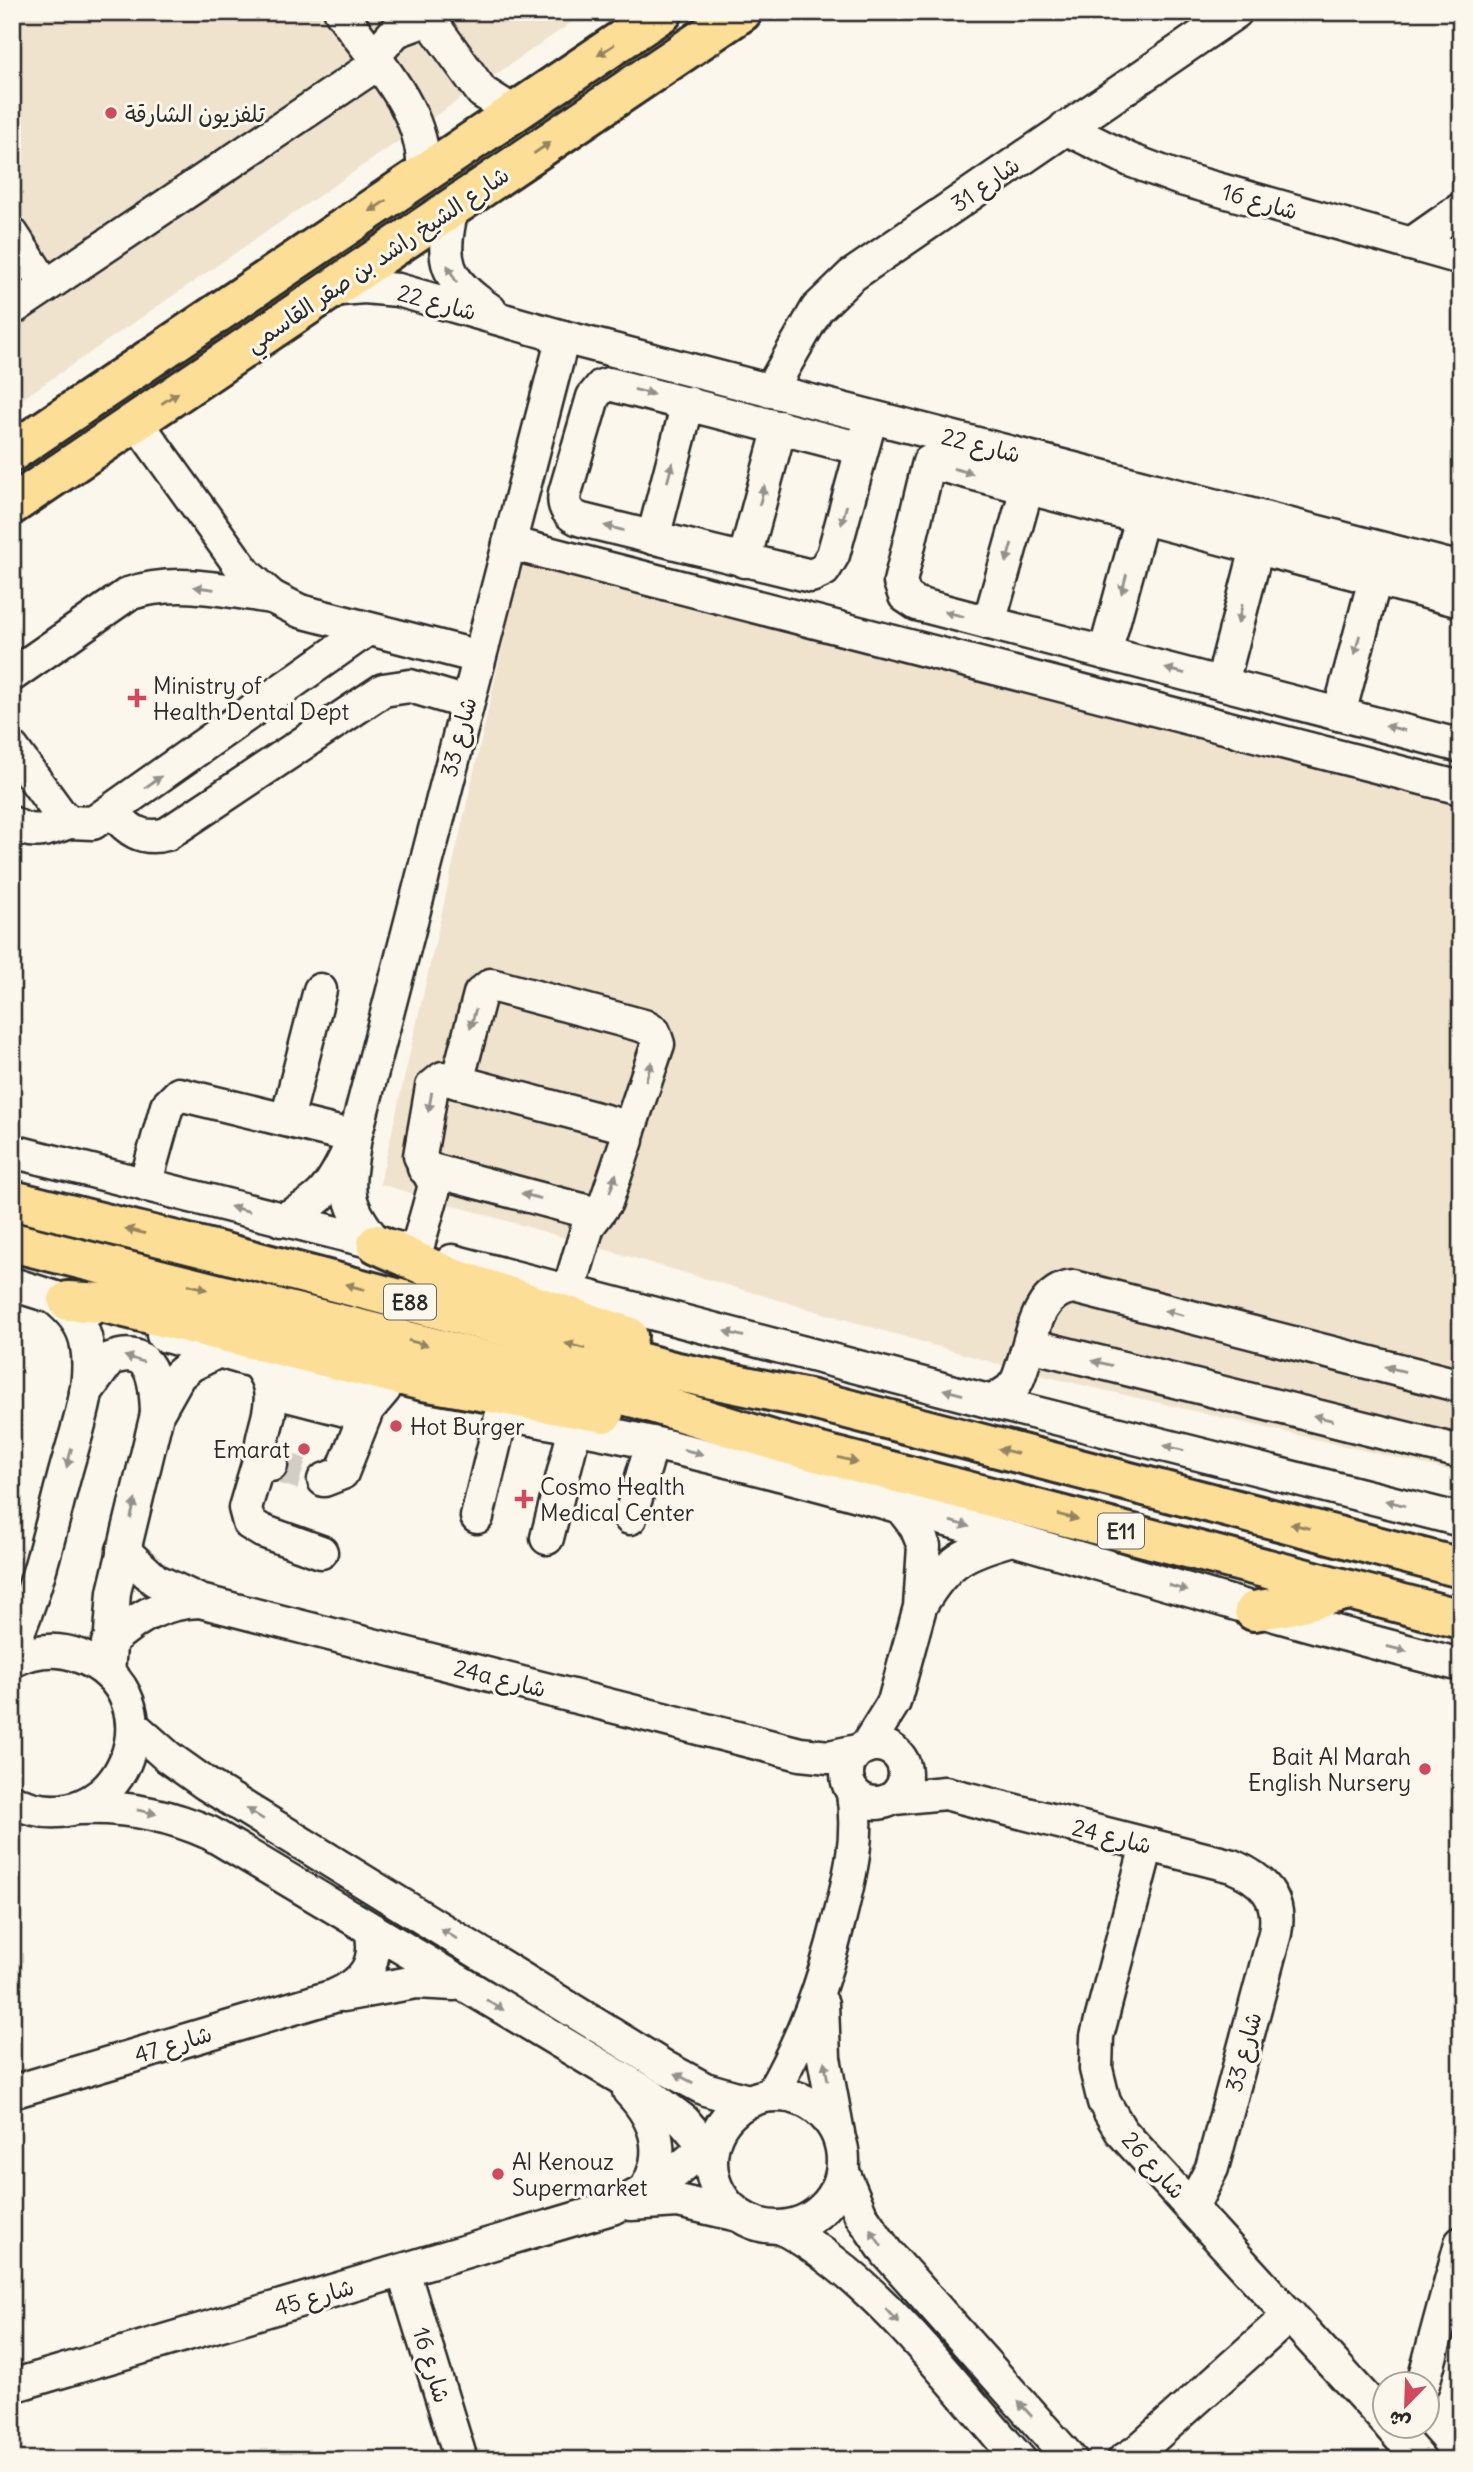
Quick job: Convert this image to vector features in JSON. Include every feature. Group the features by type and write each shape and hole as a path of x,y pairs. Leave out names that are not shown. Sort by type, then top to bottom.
{"main road":[{"name":"شارع الشيخ راشد بن صقر القاسمي","path":"12,452 663,12"},
{"name":"شارع الشيخ راشد بن صقر القاسمي","path":"12,505 742,12"},
{"path":"76,463 70,451 72,440 118,404 125,376"},
{"name":"E88","path":"12,1200 225,1253 695,1377 809,1399"},
{"name":"E88","path":"12,1242 639,1399 782,1443"},
{"path":"377,1244 450,1277 509,1294 809,1399"},
{"path":"60,1298 105,1303 423,1381 782,1443"},
{"name":"E11","path":"809,1399 1461,1568"},
{"name":"E11","path":"782,1443 1461,1619"},
{"path":"1254,1611 1347,1590"}],"street":[{"path":"345,18 373,22 391,12"},
{"name":"شارع 31","path":"770,391 804,328 833,292 1065,128 1236,12"},
{"path":"12,309 375,60 396,31 426,16 482,92 514,112"},
{"path":"345,18 416,121 423,148 423,176"},
{"name":"شارع 16","path":"1065,128 1130,160 1178,178 1461,258"},
{"name":"شارع 22","path":"452,208 444,252 452,276 469,296 503,318"},
{"path":"1411,244 1461,209"},
{"path":"12,234 46,286"},
{"name":"شارع 22","path":"329,290 365,287 398,290 563,337 871,417 932,448 1461,569"},
{"name":"شارع 33","path":"377,1244 355,1215 349,1196 355,1137 563,337"},
{"path":"862,449 616,384 602,386 593,397 565,493 565,506 574,518 803,576 824,570 833,555 871,417"},
{"path":"653,538 688,403"},
{"path":"136,421 246,574 272,597 300,611 479,657"},
{"path":"744,561 780,427"},
{"path":"1459,738 1339,714 917,604 901,589 901,574 932,448 1027,488 1461,601"},
{"path":"989,623 1027,488"},
{"path":"1105,653 1142,518"},
{"path":"509,543 1461,788"},
{"path":"1222,684 1257,548"},
{"path":"1339,714 1375,579"},
{"path":"12,675 128,594 144,589 177,584 272,597"},
{"path":"12,823 24,829 41,832 69,821 93,823 368,629"},
{"path":"112,810 135,833 150,837 167,834 383,690 410,687 467,702"},
{"path":"12,748 60,814 69,821"},
{"path":"457,1082 480,994 491,985 644,1026 654,1032 658,1044 610,1192 588,1226 569,1290"},
{"path":"287,1119 320,990"},
{"path":"416,1252 435,1192 433,1178 424,1168 421,1149 434,1083 443,1078 620,1125 627,1136"},
{"path":"145,1185 167,1106 173,1096 185,1093 355,1137"},
{"name":"شارع 33","path":"281,1220 305,1209 324,1195 355,1137"},
{"path":"12,1151 569,1290 992,1402 1461,1520"},
{"path":"424,1168 597,1214"},
{"path":"12,1284 60,1298 152,1332 256,1362 652,1443 900,1506 1254,1611 1461,1665"},
{"path":"992,1402 1010,1390 1017,1381 1048,1297 1064,1288 1074,1287 1461,1386"},
{"path":"12,1646 36,1585 86,1392 88,1356 85,1335 60,1298"},
{"path":"1030,1345 1461,1452"},
{"path":"12,1827 72,1810 111,1787 124,1769 131,1748 133,1726 125,1697 108,1658 122,1550 157,1414 179,1375 191,1364 219,1351"},
{"path":"86,1392 110,1359 131,1356 141,1359 154,1375 157,1414"},
{"path":"256,1362 264,1370 272,1398 266,1460 245,1508 249,1523 262,1531 321,1552"},
{"path":"324,1480 342,1474 362,1422 384,1390"},
{"path":"272,1398 362,1422"},
{"path":"483,1516 508,1414"},
{"path":"547,1538 575,1428"},
{"path":"630,1518 652,1443"},
{"path":"900,1506 916,1527 924,1546 920,1607 894,1702 848,1766 857,1827 854,1863 823,1985 801,2040 760,2098 727,2117 710,2147 714,2183 724,2201 738,2215 759,2225 782,2228 823,2251 860,2281 1020,2460"},
{"path":"920,1607 940,1576 959,1558 1012,1539"},
{"name":"24a شارع","path":"122,1550 144,1573 200,1601 800,1754 829,1757 861,1749"},
{"name":"24a شارع","path":"108,1658 139,1617 175,1602 200,1601"},
{"path":"12,1661 47,1650 69,1652 90,1660 108,1658"},
{"path":"854,1863 890,1800 905,1782 894,1702"},
{"path":"133,1726 167,1757 206,1784 666,2068 705,2089 760,2098 792,2097 813,2105 833,2125 839,2138"},
{"path":"861,1749 884,1746 901,1760"},
{"name":"24a شارع","path":"800,1754 851,1789"},
{"name":"شارع 24","path":"901,1760 945,1793"},
{"path":"851,1789 868,1802 890,1800"},
{"name":"شارع 24","path":"890,1800 945,1793 1232,1866 1261,1882 1272,1894"},
{"path":"12,1801 28,1808 133,1809 185,1822 234,1846 668,2107 710,2147"},
{"name":"شارع 26","path":"1147,1845 1097,2036 1096,2069 1104,2102 1121,2131 1372,2406"},
{"name":"شارع 33","path":"1192,2207 1212,2168 1275,1933 1278,1920 1272,1894"},
{"name":"شارع 47","path":"334,1996 352,1988 367,1973 374,1952 371,1930"},
{"name":"شارع 47","path":"12,2092 334,1996 416,1982 462,1985"},
{"path":"823,1985 821,2022 824,2058 843,2172 861,2215 887,2253 1071,2460"},
{"path":"611,2073 641,2103 655,2128 658,2157 655,2171 628,2201"},
{"name":"شارع 45","path":"12,2386 403,2271 628,2201 681,2169 710,2147"},
{"path":"782,2228 815,2216 828,2204 843,2172"},
{"name":"شارع 45","path":"628,2201 678,2202 738,2215"},
{"path":"1427,2370 1461,2243"},
{"name":"شارع 16","path":"403,2271 461,2460"},
{"path":"1132,2457 1290,2315"}],"shaded area":[{"path":"12,12 587,12 12,406"},
{"path":"524,552 1461,776 1461,1473 1022,1371 380,1184"}],"tunnel":[{"path":"271,1465 324,1480"}],"place":[{"name":"تلفزيون الشارقة","path":"111,113"},
{"name":"Ministry of Health Dental Dept","path":"137,698"},
{"name":"Hot Burger","path":"396,1426"},
{"name":"Emarat","path":"304,1449"},
{"name":"Cosmo Health Medical Center","path":"524,1499"},
{"name":"Bait Al Marah English Nursery","path":"1425,1769"},
{"name":"Al Kenouz Supermarket","path":"498,2174"}]}
